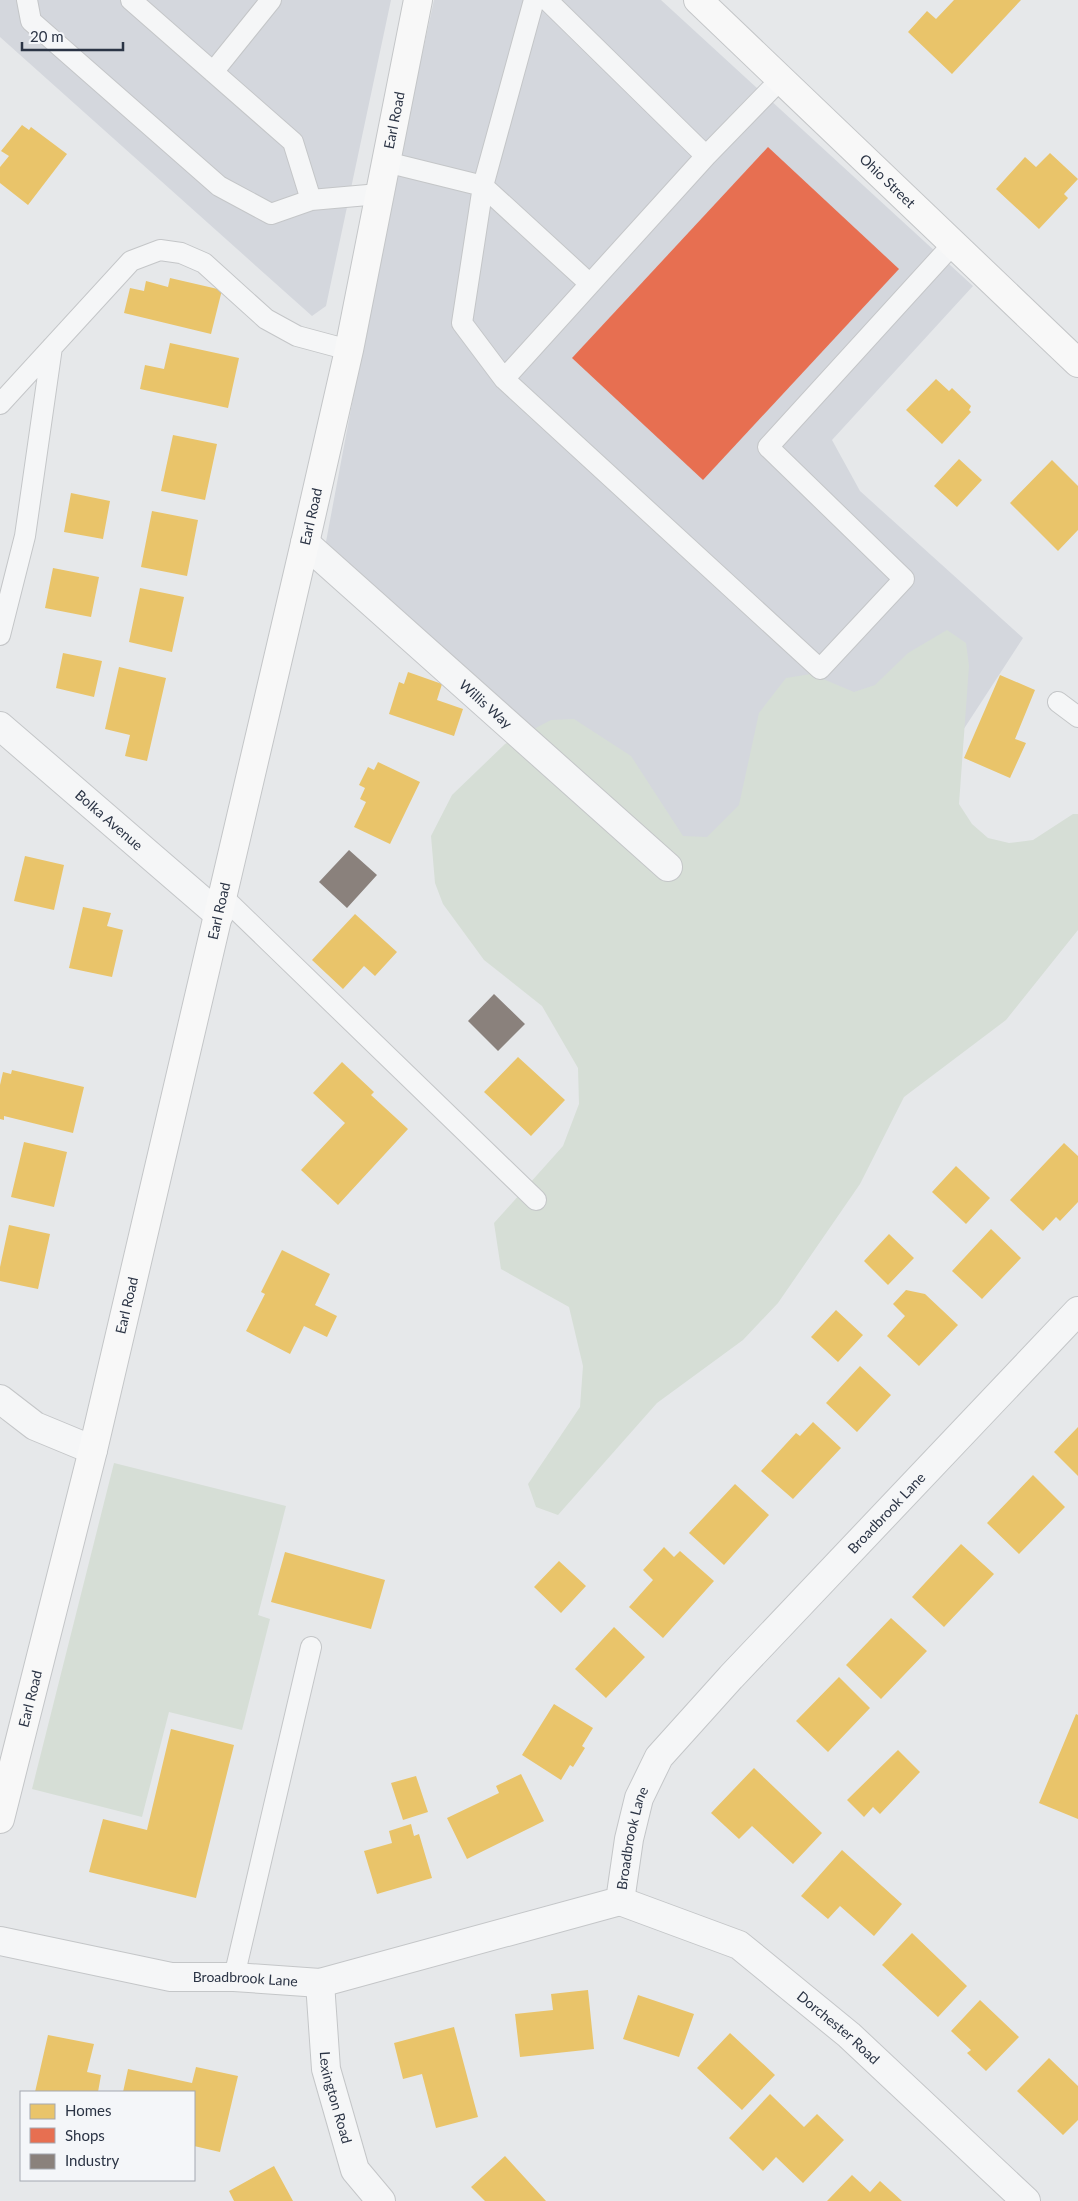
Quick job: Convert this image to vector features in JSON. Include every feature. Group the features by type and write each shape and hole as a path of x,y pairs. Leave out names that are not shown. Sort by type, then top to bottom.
{"street":[{"name":"Earl Road","path":"0,1819 93,1450 305,542 349,350 418,0"},
{"name":"Ohio Street","path":"698,0 1078,364"},
{"name":"Willis Way","path":"305,542 668,866"},
{"name":"Bolka Avenue","path":"0,726 221,906"},
{"name":"Broadbrook Lane","path":"0,1941 170,1977 234,1977 320,1983 620,1901 629,1839 639,1798 659,1756 731,1677 1078,1311"},
{"path":"0,1399 35,1426 93,1450"},
{"name":"Dorchester Road","path":"620,1901 739,1945 849,2035 1026,2201"},
{"name":"Lexington Road","path":"320,1983 326,2069 354,2170 381,2201"}],"lane":[{"path":"27,0 31,21 219,186 271,214 311,200 379,194"},
{"path":"131,0 293,142 311,200"},
{"path":"213,72 271,0"},
{"path":"534,0 483,186 462,323 504,379 820,669 904,580 768,447 954,244"},
{"path":"547,0 706,156"},
{"path":"504,379 706,156 781,79"},
{"path":"386,162 483,186 590,284"},
{"path":"0,404 131,261 160,250 181,253 204,262 266,319 297,336 349,350"},
{"path":"0,635 25,536 52,347"},
{"path":"1058,702 1078,717"},
{"path":"221,906 536,1200"},
{"path":"234,1977 311,1647"}],"shaded area":[{"path":"0,0 391,0 326,306 312,316 0,37"},
{"path":"434,0 661,0 973,286 832,440 860,491 1023,638 803,976 325,547 389,207"},
{"path":"947,630 966,643 969,666 959,804 972,824 988,838 1009,843 1033,840 1073,814 1078,814 1078,930 1006,1020 904,1097 860,1184 778,1303 743,1340 657,1403 558,1515 536,1507 528,1484 580,1407 583,1366 569,1307 501,1269 494,1223 563,1146 579,1104 578,1068 542,1006 484,960 443,904 435,883 431,836 452,795 505,744 551,720 574,719 631,756 683,836 707,837 739,805 759,713 786,678 811,674 854,692 875,685 908,653"},
{"path":"114,1463 286,1506 258,1615 270,1619 242,1730 169,1712 142,1817 32,1789"}],"building: Homes":[{"path":"954,0 1021,0 952,74 908,32 927,11 936,19"},
{"path":"22,125 29,130 31,127 67,154 28,205 0,183 0,167 9,156 1,151"},
{"path":"1050,153 1078,179 1064,194 1068,198 1039,229 996,189 1025,157 1036,167"},
{"path":"170,278 222,290 211,334 124,313 130,288 144,291 146,281 168,287"},
{"path":"170,343 239,358 228,408 140,389 145,365 164,369"},
{"path":"936,379 949,391 952,388 971,406 969,410 971,412 942,444 906,410"},
{"path":"173,435 217,444 205,500 161,491"},
{"path":"959,459 982,480 957,507 934,486"},
{"path":"1052,460 1078,486 1078,530 1058,551 1010,503"},
{"path":"71,493 110,501 103,539 64,532"},
{"path":"152,511 198,520 187,576 141,567"},
{"path":"53,568 99,577 91,617 45,608"},
{"path":"140,588 184,597 172,652 129,642"},
{"path":"63,653 102,661 94,697 56,688"},
{"path":"119,667 166,678 147,761 125,756 130,735 105,729"},
{"path":"408,672 442,684 437,700 463,709 454,736 389,714 399,682 404,684"},
{"path":"1000,675 1035,690 1015,739 1026,743 1010,778 964,758"},
{"path":"378,762 420,782 390,844 354,827 366,802 360,799 365,788 359,785 368,767 374,770"},
{"path":"25,856 64,865 54,910 14,901"},
{"path":"83,907 111,913 107,926 123,930 112,977 69,968"},
{"path":"355,914 397,952 375,976 364,966 343,989 312,960"},
{"path":"518,1057 565,1100 531,1136 484,1092"},
{"path":"342,1062 374,1092 371,1095 408,1129 338,1205 301,1170 345,1123 313,1093"},
{"path":"12,1070 84,1087 73,1133 4,1116 4,1120 0,1119 0,1085 3,1072 11,1074"},
{"path":"24,1142 67,1152 54,1207 11,1197"},
{"path":"1064,1143 1078,1156 1078,1202 1060,1221 1056,1217 1043,1231 1010,1200"},
{"path":"956,1166 990,1198 966,1224 932,1192"},
{"path":"9,1225 50,1234 38,1289 0,1281 0,1267"},
{"path":"991,1229 1021,1258 982,1299 952,1271"},
{"path":"889,1234 914,1258 888,1285 864,1261"},
{"path":"282,1250 330,1274 315,1305 337,1316 327,1337 304,1326 290,1354 246,1331 265,1294 261,1292"},
{"path":"906,1290 925,1294 958,1325 919,1366 887,1336 905,1316 893,1304"},
{"path":"836,1310 863,1335 838,1362 811,1337"},
{"path":"860,1366 891,1395 857,1432 826,1403"},
{"path":"813,1422 841,1448 793,1499 761,1471 796,1433 800,1436"},
{"path":"1078,1427 1078,1476 1054,1452"},
{"path":"1033,1475 1065,1507 1019,1554 987,1523"},
{"path":"735,1484 769,1515 724,1565 689,1533"},
{"path":"961,1544 994,1574 944,1627 912,1597"},
{"path":"664,1547 674,1557 680,1551 714,1581 663,1638 629,1607 653,1580 643,1570"},
{"path":"285,1552 385,1580 371,1629 271,1602"},
{"path":"559,1561 586,1586 561,1613 534,1587"},
{"path":"891,1618 927,1651 881,1699 846,1665"},
{"path":"614,1627 645,1657 606,1698 575,1669"},
{"path":"839,1677 870,1708 828,1752 796,1721"},
{"path":"554,1704 593,1728 582,1746 585,1748 573,1767 570,1765 561,1780 522,1755"},
{"path":"1076,1714 1078,1715 1078,1819 1039,1803"},
{"path":"171,1729 234,1745 196,1898 89,1872 103,1819 147,1830"},
{"path":"898,1750 920,1772 880,1814 873,1807 864,1817 847,1800"},
{"path":"754,1768 822,1833 793,1864 752,1826 739,1839 711,1813"},
{"path":"521,1774 544,1821 467,1859 447,1818 499,1793 496,1786"},
{"path":"416,1776 428,1812 403,1820 391,1783"},
{"path":"411,1824 414,1836 419,1834 432,1878 377,1894 364,1851 392,1843 389,1831"},
{"path":"842,1850 902,1904 874,1936 840,1906 828,1919 801,1896"},
{"path":"912,1933 967,1986 938,2017 882,1965"},
{"path":"588,1990 594,2049 520,2057 515,2014 553,2010 551,1994"},
{"path":"638,1995 694,2014 679,2057 623,2039"},
{"path":"980,2000 1019,2037 986,2071 967,2053 971,2050 951,2031"},
{"path":"454,2027 478,2117 436,2128 422,2074 403,2079 394,2043"},
{"path":"730,2033 775,2075 742,2110 697,2068"},
{"path":"48,2035 94,2044 87,2072 101,2075 98,2091 35,2091"},
{"path":"1049,2058 1078,2086 1078,2120 1063,2135 1017,2091"},
{"path":"196,2067 238,2076 220,2152 195,2146 195,2091 123,2091 128,2069 192,2083"},
{"path":"770,2094 804,2127 817,2114 844,2140 803,2183 776,2157 763,2171 729,2138"},
{"path":"505,2156 546,2201 485,2201 471,2187"},
{"path":"274,2166 293,2201 234,2201 229,2191"},
{"path":"852,2175 870,2192 880,2181 902,2201 827,2201"}],"building: Shops":[{"path":"768,147 899,269 703,480 572,358"}],"building: Industry":[{"path":"349,850 377,875 347,908 319,882"},
{"path":"494,994 525,1024 498,1051 468,1021"}]}
